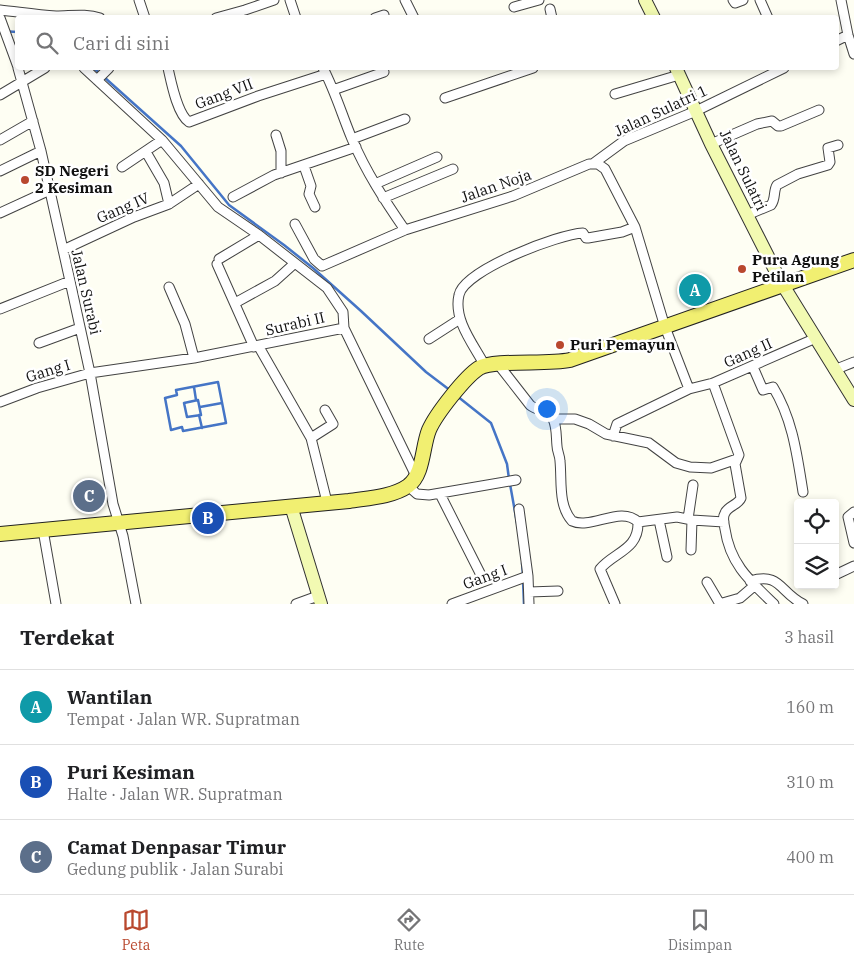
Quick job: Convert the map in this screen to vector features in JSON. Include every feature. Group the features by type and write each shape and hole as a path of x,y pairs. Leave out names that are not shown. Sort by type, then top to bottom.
{"main road":[{"path":"645,0 652,15"},
{"name":"Jalan Sulatri","path":"678,71 746,215 783,285 854,400"},
{"path":"0,534 120,524 380,496 412,481 432,425 470,376 492,365 570,360 854,260"},
{"path":"291,506 319,600"}],"street":[{"path":"139,0 144,15"},
{"path":"227,15 274,0"},
{"path":"290,0 295,15"},
{"path":"405,0 412,15"},
{"path":"514,8 539,0"},
{"path":"733,0 735,3 743,0"},
{"path":"760,0 767,15"},
{"path":"841,0 854,54"},
{"path":"0,10 44,15"},
{"name":"Jalan Surabi","path":"0,18 15,59"},
{"path":"839,40 848,35"},
{"name":"Jalan Surabi","path":"19,70 41,151 70,281 90,373 113,504 120,524 136,604"},
{"path":"0,95 42,70"},
{"path":"87,70 162,140 221,210 259,235 332,293 343,312 344,328"},
{"path":"98,79 106,70"},
{"name":"Gang VII","path":"169,70 178,102 189,122 324,71"},
{"path":"445,98 527,70"},
{"name":"Jalan Sulatri 1","path":"594,163 624,142 696,111 780,70"},
{"path":"324,71 354,143 374,184 405,230"},
{"path":"616,94 678,71"},
{"path":"333,90 384,72"},
{"path":"712,144 757,124 772,121 781,126 819,110"},
{"path":"233,197 266,179 304,166 405,119"},
{"path":"0,140 33,121"},
{"path":"276,135 281,151 281,173"},
{"path":"122,167 162,140"},
{"path":"746,215 771,205 775,198 775,188 777,185 798,174 828,164 830,162 828,148 838,146"},
{"path":"0,171 41,151"},
{"name":"Gang IV","path":"63,250 134,217 169,204 164,183 146,152"},
{"name":"Jalan Sulatri 1","path":"605,154 605,169"},
{"path":"374,184 437,157"},
{"path":"594,163 605,169 635,227 666,327 689,389"},
{"name":"Jalan Noja","path":"295,224 314,259 319,266 322,266 405,230 513,196 594,163"},
{"path":"304,166 311,186 309,194 315,207"},
{"path":"383,198 453,169"},
{"path":"169,204 199,184"},
{"path":"0,213 50,190"},
{"path":"635,227 622,232 588,238 583,233 571,234 493,264 480,272 462,288 458,295 460,319 492,365 530,405 535,409 546,412 553,419 560,460 560,481 564,508 567,515 575,523 622,517 632,518 638,522 677,517 724,522"},
{"path":"259,235 218,262 257,347 311,438 326,502"},
{"path":"235,302 275,281 295,263"},
{"path":"0,310 70,281"},
{"path":"169,287 185,324 194,358"},
{"path":"429,339 460,319"},
{"path":"39,343 80,328"},
{"name":"Surabi II","path":"90,373 257,347 344,328 412,481"},
{"name":"Gang II","path":"613,436 617,424 689,389 713,383 816,338"},
{"path":"834,370 854,362"},
{"path":"753,366 763,390 773,387 786,413 794,437 803,492"},
{"name":"Gang I","path":"0,402 46,385 90,373"},
{"path":"713,383 739,452 735,468 741,498 739,502 725,512 724,522 729,547 737,563 752,584 774,604"},
{"path":"311,438 333,424 325,410"},
{"path":"553,419 575,419 613,436 649,443 676,462 690,467 712,468 737,458"},
{"path":"412,481 417,494 440,494 513,481"},
{"path":"691,550 690,519 693,485"},
{"path":"440,494 483,579"},
{"path":"519,509 529,604"},
{"path":"854,512 848,517 854,543"},
{"path":"659,520 667,557"},
{"path":"615,604 600,569 627,548 636,538 638,522"},
{"path":"43,530 56,604"},
{"path":"839,573 854,566"},
{"name":"Gang I","path":"452,604 525,577"},
{"path":"707,582 720,604 740,598 752,584 764,578 772,579 793,598 803,604"},
{"path":"528,592 558,590"},
{"path":"296,604 319,600"}],"waterway":[{"path":"0,31 15,32"},
{"path":"96,70 100,73"},
{"path":"104,77 181,146 229,205 313,268 426,372 451,391"},
{"path":"218,382 226,423 183,431 182,427 171,430 165,398 177,395 176,390 218,382"},
{"path":"194,387 196,400"},
{"path":"457,396 491,423 507,464 509,479"},
{"path":"198,400 201,415 187,417 184,403 198,400"},
{"path":"200,407 222,403"},
{"path":"199,415 202,428"},
{"path":"510,484 517,523"},
{"path":"522,563 523,575"},
{"path":"523,580 524,604"}],"place":[{"name":"SD Negeri 2 Kesiman","path":"25,180"},
{"name":"Pura Agung Petilan","path":"742,269"},
{"name":"Wantilan","path":"695,290"},
{"name":"Puri Pemayun","path":"560,345"},
{"name":"Camat Denpasar Timur","path":"89,496"},
{"name":"Puri Kesiman","path":"208,518"}]}
